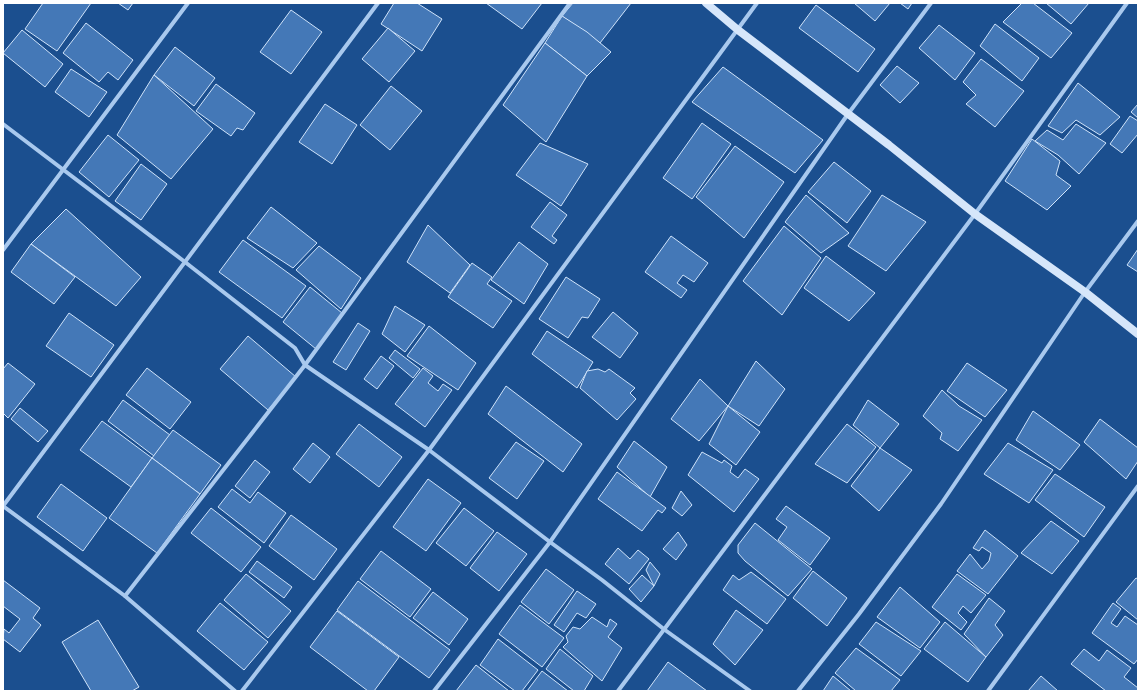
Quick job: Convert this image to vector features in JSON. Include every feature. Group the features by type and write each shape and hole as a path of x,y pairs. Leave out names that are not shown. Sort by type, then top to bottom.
{"street":[{"path":"3,250 188,3"},
{"path":"235,691 125,596 3,506 378,3"},
{"path":"125,596 305,365 570,3"},
{"path":"706,3 738,30 890,145 975,214 1084,292 1138,334"},
{"path":"242,691 429,450 757,3"},
{"path":"434,691 550,542 848,114 931,3"},
{"path":"618,691 975,214 1127,3"},
{"path":"3,124 185,262 294,348 305,365 429,450 602,580 665,630 750,691"},
{"path":"798,691 859,614 941,504 1084,292 1138,221"},
{"path":"988,691 1138,486"}],"building":[{"path":"43,3 91,3 57,51 25,29"},
{"path":"118,3 133,3 128,10"},
{"path":"394,3 417,3 442,19 422,51 381,24"},
{"path":"486,3 542,3 522,29"},
{"path":"573,3 631,3 600,43 562,16"},
{"path":"854,3 890,3 875,21"},
{"path":"900,3 912,3 908,9"},
{"path":"1022,3 1033,3 1072,33 1051,58 1003,22"},
{"path":"1046,3 1089,3 1071,24"},
{"path":"816,5 875,49 858,72 799,28"},
{"path":"291,10 322,32 291,74 260,52"},
{"path":"562,16 587,32 611,52 587,76 545,43"},
{"path":"86,23 133,60 118,80 108,72 99,82 63,53"},
{"path":"995,24 1039,58 1022,81 980,46"},
{"path":"939,25 975,53 955,80 919,48"},
{"path":"388,28 415,51 389,82 362,59"},
{"path":"22,30 63,64 45,87 3,53"},
{"path":"545,43 587,76 546,142 503,105"},
{"path":"175,47 215,78 194,106 154,75"},
{"path":"981,59 1024,91 995,127 966,104 976,95 963,82"},
{"path":"897,66 919,83 900,103 880,85"},
{"path":"723,67 823,140 795,173 692,102"},
{"path":"71,69 107,92 89,117 55,92"},
{"path":"154,75 213,129 171,179 117,135"},
{"path":"1078,83 1120,117 1100,135 1076,120 1062,133 1048,126"},
{"path":"216,84 255,113 243,130 237,128 231,136 196,111"},
{"path":"391,86 422,111 390,150 360,125"},
{"path":"325,104 357,125 332,164 299,142"},
{"path":"1138,104 1138,118 1131,112"},
{"path":"1130,116 1138,121 1138,134 1122,153 1110,144"},
{"path":"702,123 731,144 692,199 663,178"},
{"path":"1076,124 1106,143 1079,174 1058,155 1035,141 1047,130 1063,140"},
{"path":"108,135 139,160 109,197 79,172"},
{"path":"1032,139 1060,161 1056,175 1071,186 1047,210 1005,181"},
{"path":"540,143 588,164 561,206 516,175"},
{"path":"735,146 784,182 744,238 696,197"},
{"path":"834,162 871,191 847,223 808,192"},
{"path":"141,164 167,184 141,220 115,201"},
{"path":"806,195 849,233 821,253 785,222"},
{"path":"882,195 926,222 886,271 848,246"},
{"path":"550,202 567,215 552,236 557,240 554,244 531,227"},
{"path":"271,207 317,243 293,268 247,238"},
{"path":"66,209 141,277 116,306 31,244"},
{"path":"428,225 470,265 450,293 407,262"},
{"path":"784,226 821,258 782,315 743,281"},
{"path":"671,236 708,263 694,282 683,275 677,283 687,290 681,298 645,272"},
{"path":"243,240 306,286 282,318 219,272"},
{"path":"519,242 548,264 524,304 491,280"},
{"path":"31,244 75,277 54,304 11,272"},
{"path":"319,246 361,278 341,309 296,270"},
{"path":"1138,249 1138,272 1127,265"},
{"path":"826,256 875,293 849,321 804,288"},
{"path":"472,263 492,277 487,284 512,301 493,328 448,297"},
{"path":"566,277 600,299 588,318 582,317 568,338 539,319"},
{"path":"310,287 342,313 316,349 283,322"},
{"path":"395,306 425,325 405,352 382,334"},
{"path":"613,312 638,333 620,358 592,337"},
{"path":"69,313 114,345 91,377 46,346"},
{"path":"358,323 370,331 346,370 333,362"},
{"path":"429,326 476,363 458,390 407,356"},
{"path":"547,331 593,362 577,388 532,354"},
{"path":"248,336 296,377 268,410 220,369"},
{"path":"395,350 420,369 413,378 389,358"},
{"path":"381,356 394,366 377,389 364,379"},
{"path":"756,361 785,389 759,426 728,406"},
{"path":"8,363 35,384 8,418 3,413 3,369"},
{"path":"967,363 1007,390 985,417 947,391"},
{"path":"147,368 191,402 170,429 126,395"},
{"path":"423,368 433,376 428,383 438,391 443,384 452,390 425,427 395,404"},
{"path":"598,369 605,372 609,369 635,388 630,393 636,399 617,420 580,388 587,371"},
{"path":"700,379 728,406 699,441 671,419"},
{"path":"506,386 582,444 563,472 488,414"},
{"path":"942,390 959,406 982,420 958,451 940,439 942,433 923,416"},
{"path":"123,400 170,435 154,456 108,421"},
{"path":"868,400 899,424 880,448 853,425"},
{"path":"728,406 760,432 736,465 709,444"},
{"path":"20,408 48,431 38,442 11,419"},
{"path":"1033,411 1080,445 1060,470 1016,440"},
{"path":"1100,419 1138,448 1138,461 1126,479 1084,442"},
{"path":"102,421 152,458 131,487 80,450"},
{"path":"359,424 402,457 379,487 336,454"},
{"path":"847,424 876,447 847,483 815,464"},
{"path":"173,430 221,465 200,494 152,458"},
{"path":"634,441 667,467 650,497 617,467"},
{"path":"516,442 544,461 517,499 489,478"},
{"path":"313,443 330,457 310,483 293,469"},
{"path":"1008,443 1053,470 1029,503 984,474"},
{"path":"880,448 912,470 879,511 851,486"},
{"path":"702,452 722,463 724,460 732,466 730,472 738,478 745,469 759,479 734,512 688,475"},
{"path":"152,458 200,494 157,553 109,518"},
{"path":"255,460 270,472 250,498 235,486"},
{"path":"617,472 666,508 662,513 658,510 642,531 598,499"},
{"path":"1055,474 1105,507 1084,537 1035,500"},
{"path":"428,479 461,503 426,551 393,527"},
{"path":"61,484 107,518 83,551 37,517"},
{"path":"232,489 250,503 258,492 286,513 264,543 218,507"},
{"path":"681,491 692,505 682,516 672,508"},
{"path":"786,506 830,538 810,565 778,540 787,527 776,519"},
{"path":"211,508 261,547 241,572 191,533"},
{"path":"464,508 494,531 466,566 436,543"},
{"path":"291,515 337,549 314,580 269,546"},
{"path":"1051,521 1079,541 1052,574 1021,553"},
{"path":"755,523 812,569 788,596 745,561 738,553 738,545"},
{"path":"985,530 1018,556 988,594 957,571 970,554 982,569 989,561 991,553 982,547 979,551 973,548"},
{"path":"497,532 527,554 499,591 470,568"},
{"path":"678,532 687,545 676,560 663,549"},
{"path":"618,548 630,559 638,550 649,559 629,584 605,564"},
{"path":"381,551 431,589 410,617 360,579"},
{"path":"257,561 292,587 284,598 249,572"},
{"path":"650,562 660,574 654,586 646,570"},
{"path":"546,569 574,590 549,624 521,602"},
{"path":"813,571 847,598 827,626 793,598"},
{"path":"751,572 786,599 767,624 723,590 733,575 739,580"},
{"path":"246,574 291,611 268,638 224,600"},
{"path":"957,574 986,595 971,613 963,606 958,613 967,622 961,630 932,607"},
{"path":"642,575 654,586 641,602 629,589"},
{"path":"1136,578 1138,579 1138,620 1116,602"},
{"path":"3,580 40,608 33,618 41,625 20,652 3,639 4,629 9,633 20,619 3,606"},
{"path":"358,581 450,650 429,678 337,610"},
{"path":"900,587 940,622 920,648 877,617"},
{"path":"577,591 596,604 586,618 577,613 564,632 554,625"},
{"path":"433,592 468,619 449,645 413,618"},
{"path":"989,598 1005,611 995,625 1003,635 986,657 964,634"},
{"path":"220,603 268,642 244,670 197,631"},
{"path":"1113,603 1121,609 1111,623 1117,627 1125,616 1138,625 1138,659 1134,664 1092,633"},
{"path":"520,605 564,638 542,667 499,634"},
{"path":"736,610 763,630 735,665 713,644"},
{"path":"337,611 399,657 374,691 368,691 310,647"},
{"path":"592,617 607,627 610,619 617,624 608,637 622,648 602,681 563,647 568,642 566,636 573,627 580,629"},
{"path":"98,620 139,687 132,691 91,691 62,642"},
{"path":"876,622 921,651 901,676 859,644"},
{"path":"945,622 986,657 968,682 924,649"},
{"path":"498,639 538,670 522,691 515,691 480,665"},
{"path":"856,648 900,680 891,691 856,691 835,673"},
{"path":"560,649 593,676 584,691 574,691 546,669"},
{"path":"1084,649 1099,661 1107,650 1131,668 1124,677 1138,688 1138,691 1106,691 1071,664"},
{"path":"668,662 707,691 647,691"},
{"path":"476,665 509,691 456,691"},
{"path":"542,671 568,691 527,691"},
{"path":"833,676 851,691 823,691"},
{"path":"1041,676 1058,691 1028,691"}]}
